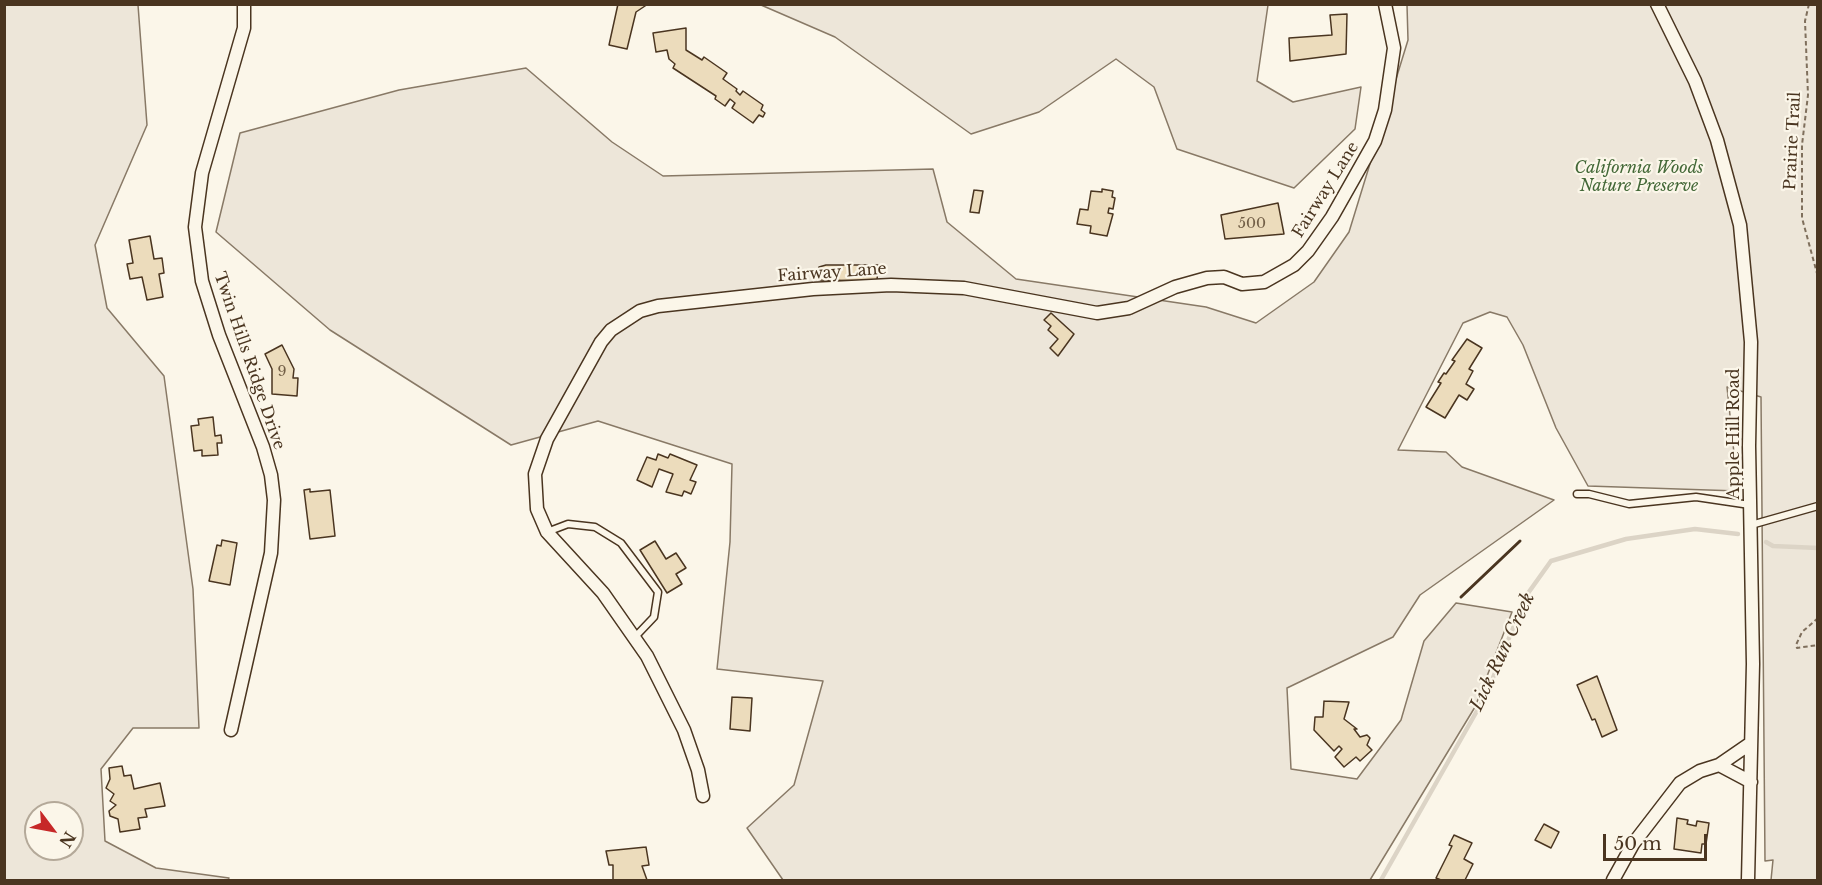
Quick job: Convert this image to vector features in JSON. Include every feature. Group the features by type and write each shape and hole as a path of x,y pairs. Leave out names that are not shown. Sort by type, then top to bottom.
{"street":[{"name":"Twin Hills Ridge Drive","path":"231,730 271,553 274,500 271,475 262,447 219,335 202,281 195,226 201,173 244,28 244,4"},
{"name":"Fairway Lane","path":"703,796 698,770 667,691 635,637 603,593 547,532 537,509 534,491 536,467 547,440 601,342 611,330 640,311 658,306 813,289 901,285 964,288 1097,314 1129,308 1198,280 1224,277 1242,284 1255,284 1277,276 1308,251 1332,217 1375,141 1385,110 1394,48 1385,4"},
{"name":"Apple Hill Road","path":"1657,4 1695,81 1717,140 1740,225 1751,342 1750,525 1754,664 1748,880"},
{"path":"1612,880 1633,844 1680,783 1700,771 1719,765 1751,743"},
{"path":"1719,765 1751,782"}],"lane":[{"path":"1577,494 1589,494 1629,504 1696,497 1750,505"},
{"path":"1750,525 1818,506"},
{"path":"547,532 568,524 595,527 621,543 633,557 658,592 654,616 635,637"}],"path":[{"name":"Prairie Trail","path":"1809,4 1805,21 1808,94 1802,145 1802,218 1818,278"},
{"path":"1818,618 1802,632 1796,645 1797,648 1818,645"}],"green space":[{"path":"5,4 138,5 147,125 95,245 107,308 164,376 193,589 199,728 133,728 101,769 105,841 156,868 229,878 228,880 5,880"},
{"path":"761,5 1268,5 1257,81 1293,102 1361,87 1355,129 1294,188 1177,149 1154,87 1116,59 1039,112 971,134 835,37"},
{"name":"California Woods Nature Preserve","path":"1407,5 1817,5 1817,880 1771,880 1773,860 1765,861 1761,397 1727,387 1738,491 1588,486 1556,428 1523,345 1507,317 1490,312 1463,323 1398,450 1446,452 1462,467 1554,500 1420,595 1393,637 1287,688 1291,769 1357,779 1401,720 1424,641 1456,603 1512,612 1475,707 1370,880 783,880 747,828 794,785 823,681 717,669 730,542 732,464 598,421 511,445 330,330 216,232 240,133 399,90 526,68 612,142 663,176 933,169 947,222 1016,279 1206,307 1256,323 1314,282 1349,232 1408,40"}],"building":[{"path":"618,4 648,4 636,12 627,49 609,45"},
{"path":"1347,14 1346,54 1290,61 1289,38 1332,35 1330,15"},
{"path":"686,28 686,50 702,60 704,57 727,73 723,79 737,89 740,95 743,91 763,105 761,110 765,113 763,117 759,115 753,123 732,108 735,103 730,99 725,106 715,99 716,96 673,68 675,64 669,59 667,50 656,52 653,33"},
{"path":"1102,189 1113,191 1112,197 1115,198 1113,209 1109,208 1108,213 1113,214 1107,236 1090,233 1091,226 1077,224 1080,209 1088,210 1091,191 1102,192"},
{"path":"974,190 983,191 979,213 970,212"},
{"path":"1278,203 1284,234 1225,239 1221,215"},
{"path":"150,236 154,259 162,258 164,273 159,274 163,297 147,300 142,277 130,279 127,264 133,263 129,240"},
{"path":"878,265 877,281 819,280 819,267"},
{"path":"1051,313 1074,334 1058,356 1050,348 1058,339 1048,330 1051,326 1044,320"},
{"path":"1467,339 1482,348 1469,369 1473,371 1466,384 1474,389 1467,400 1459,395 1445,418 1426,407 1441,383 1438,382 1455,361 1452,360"},
{"path":"282,345 294,369 293,378 298,378 297,396 272,394 272,369 265,354"},
{"path":"213,417 215,436 221,435 222,443 217,443 218,455 202,456 202,450 194,451 191,426 199,425 198,419"},
{"path":"658,454 668,458 670,454 697,465 690,480 696,482 691,494 684,491 682,496 666,492 673,474 659,469 652,487 637,480 647,457 656,460"},
{"path":"310,489 310,492 330,490 335,536 310,539 304,490"},
{"path":"222,540 237,543 230,585 209,581 217,545 221,546"},
{"path":"655,541 666,559 676,553 686,568 676,574 682,584 667,593 640,550"},
{"path":"1597,676 1617,730 1602,737 1577,685"},
{"path":"732,697 752,698 750,731 730,729"},
{"path":"1324,701 1349,702 1344,719 1357,729 1354,729 1360,737 1367,735 1370,738 1367,745 1372,750 1360,761 1356,757 1344,767 1335,757 1342,749 1339,746 1334,751 1314,730 1315,717 1323,717"},
{"path":"122,766 124,776 131,775 134,789 160,783 165,806 145,809 147,817 138,818 140,829 120,832 118,819 110,816 109,811 116,805 110,801 114,794 106,788 110,779 109,768"},
{"path":"1677,818 1688,820 1687,824 1696,826 1697,821 1709,823 1706,844 1702,844 1701,853 1674,849"},
{"path":"1544,824 1559,832 1551,848 1535,840"},
{"path":"1454,835 1472,843 1464,859 1473,864 1465,880 1441,880 1436,878 1452,846 1449,845"},
{"path":"646,847 649,865 642,866 647,880 613,880 613,865 609,865 606,851"}],"waterway":[{"name":"Lick Run Creek","path":"1381,880 1486,695 1526,596 1551,561 1626,539 1695,529 1738,534"},
{"name":"Lick Run Creek","path":"1766,542 1773,546 1818,548"}],"wall":[{"path":"1461,597 1520,541"}]}
